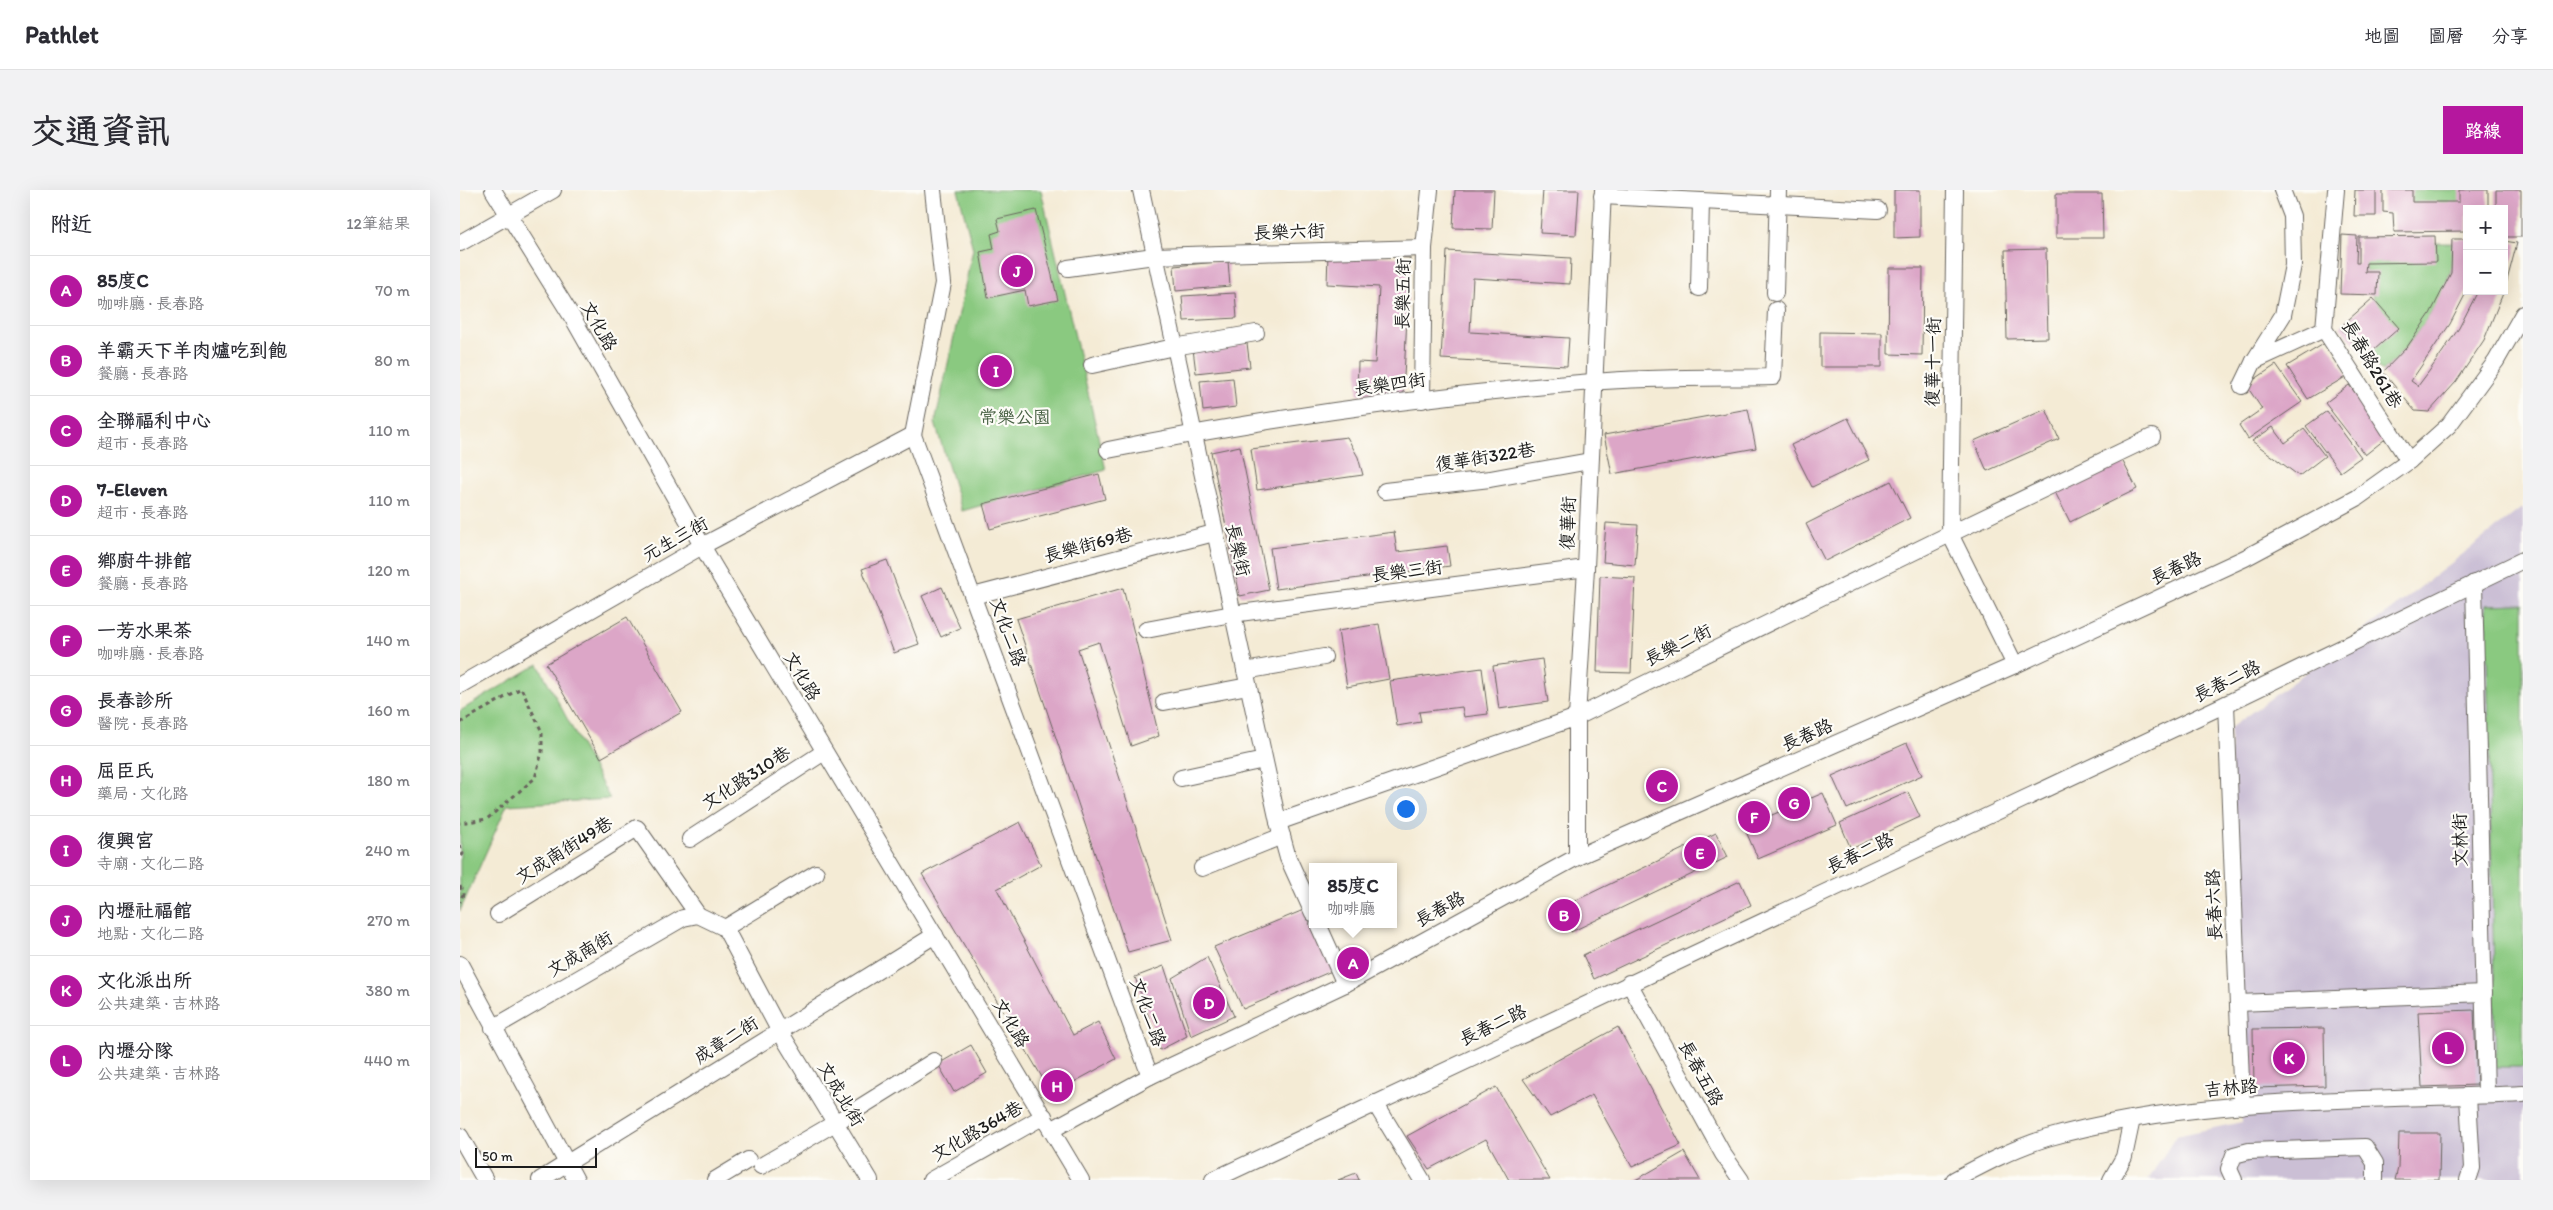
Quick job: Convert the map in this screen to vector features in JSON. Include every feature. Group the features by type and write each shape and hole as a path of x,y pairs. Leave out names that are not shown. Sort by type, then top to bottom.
{"street":[{"name":"文化路","path":"493,190 574,320 702,546 1081,1180"},
{"path":"460,243 553,190"},
{"path":"913,435 943,282 933,190"},
{"name":"長樂街","path":"1141,190 1214,533 1280,829 1288,858 1309,904"},
{"name":"長樂五街","path":"1422,400 1424,248 1430,190"},
{"name":"復華十一街","path":"1950,534 1955,190"},
{"path":"2242,386 2254,360 2283,315 2293,265 2292,216 2282,190"},
{"name":"長春路261巷","path":"2336,190 2324,329 2409,461"},
{"path":"1603,193 1701,201 1777,197 1878,210"},
{"name":"復華街","path":"1578,857 1577,717 1586,568 1603,193"},
{"path":"1775,293 1777,197"},
{"path":"1699,288 1701,201"},
{"name":"長樂六街","path":"1068,268 1154,256 1424,248"},
{"name":"長樂四街","path":"1108,450 1193,433 1422,400 1593,382 1773,377 1776,310"},
{"name":"長春路","path":"1048,1123 1345,984 1578,857 2015,665 2245,558 2357,498 2409,461 2449,425 2496,362 2523,314"},
{"path":"2254,360 2324,329"},
{"path":"1092,365 1256,332"},
{"name":"元生三街","path":"460,685 702,546 913,435"},
{"name":"文化二路","path":"913,435 1150,1076"},
{"name":"長樂二街","path":"1202,868 1280,829 1577,717 2152,437"},
{"name":"復華街322巷","path":"1385,491 1490,479 1590,461"},
{"name":"長樂街69巷","path":"973,596 1214,533"},
{"path":"1950,534 2015,665"},
{"name":"長春二路","path":"1213,1180 2226,704 2523,560"},
{"name":"長樂三街","path":"1146,630 1232,614 1586,568"},
{"name":"文林街","path":"2474,583 2486,1095"},
{"path":"1164,702 1324,656"},
{"name":"長春六路","path":"2226,704 2242,1106"},
{"name":"文化路310巷","path":"690,839 824,752"},
{"path":"1180,778 1264,760"},
{"name":"文成南街49巷","path":"498,914 637,828 698,915"},
{"path":"725,928 816,874"},
{"path":"698,915 725,928 778,1030"},
{"name":"文成南街","path":"493,1028 683,918 698,915"},
{"path":"1320,928 1345,984"},
{"name":"成章二街","path":"540,1180 778,1030 935,935"},
{"path":"460,964 566,1165 576,1180"},
{"name":"長春五路","path":"1629,984 1723,1154 1741,1180"},
{"path":"2238,1003 2484,993"},
{"name":"文成北街","path":"778,1030 869,1180"},
{"path":"716,1180 755,1163 835,1123 934,1061"},
{"name":"吉林路","path":"1954,1180 1998,1156 2046,1138 2132,1119 2242,1106 2523,1094"},
{"path":"2468,1096 2472,1168 2468,1180"},
{"path":"1375,1103 1422,1180"},
{"path":"2111,1180 2124,1157 2132,1119"},
{"name":"文化路364巷","path":"931,1180 1048,1123"},
{"path":"460,1136 484,1180"},
{"path":"2234,1180 2229,1169 2234,1155 2249,1151 2365,1147 2375,1163 2374,1180"}],"path":[{"path":"460,723 520,688 542,732 542,742 535,778 487,819 460,823"},
{"path":"460,845 463,854 460,858"},
{"path":"460,886 463,894 460,902"}],"shaded area":[{"path":"2523,507 2523,1180 2148,1180 2176,1136 2242,1122 2230,728 2386,614"}],"green space":[{"name":"常樂公園","path":"958,190 1041,190 1106,470 962,511 935,423 973,249"},
{"path":"2410,190 2461,190 2460,211 2409,212"},
{"path":"2368,243 2456,243 2451,270 2438,301 2413,338 2383,372 2366,357 2373,298 2365,272"},
{"path":"2523,604 2523,1067 2496,1067 2486,605"},
{"path":"538,664 610,799 507,805 460,911 460,711"}],"building":[{"path":"1455,190 1494,190 1492,229 1453,228"},
{"path":"1543,190 1579,190 1576,235 1540,233"},
{"path":"1894,190 1920,190 1920,237 1894,238"},
{"path":"2355,190 2376,190 2376,216 2354,216"},
{"path":"2383,190 2412,190 2412,202 2459,202 2459,190 2488,190 2488,205 2463,205 2463,231 2394,232 2393,213 2383,212"},
{"path":"2496,190 2521,190 2521,237 2508,237 2508,205 2496,205"},
{"path":"2056,194 2102,194 2103,238 2056,238"},
{"path":"1036,210 1058,300 1028,306 1025,290 988,298 980,252 994,249 991,234 1000,231 997,219"},
{"path":"2342,235 2357,236 2356,263 2359,263 2359,237 2435,236 2436,262 2366,263 2365,272 2378,272 2377,295 2340,294"},
{"path":"2452,239 2463,239 2463,295 2465,295 2450,324 2411,381 2418,386 2459,328 2476,295 2502,295 2484,340 2456,382 2429,412 2415,411 2383,372 2407,347 2430,314 2451,273"},
{"path":"2508,242 2517,243 2508,277"},
{"path":"2046,249 2048,338 2007,339 2005,250"},
{"path":"1447,251 1571,258 1570,284 1473,278 1470,332 1569,338 1567,366 1441,359"},
{"path":"1328,253 1410,258 1403,396 1357,394 1358,362 1375,363 1379,287 1327,284"},
{"path":"1228,261 1230,286 1176,291 1174,266"},
{"path":"1889,268 1923,268 1922,355 1888,354"},
{"path":"1235,293 1237,318 1184,321 1182,296"},
{"path":"2373,298 2399,328 2366,357 2340,327"},
{"path":"1820,332 1882,333 1882,367 1820,367"},
{"path":"2327,342 2347,376 2308,399 2287,366"},
{"path":"1247,343 1250,367 1196,373 1193,349"},
{"path":"2276,365 2302,402 2248,439 2239,425 2262,409 2246,385"},
{"path":"1233,378 1236,407 1203,411 1200,381"},
{"path":"2349,385 2389,436 2365,455 2325,403"},
{"path":"1748,409 1756,448 1612,474 1604,435"},
{"path":"2046,409 2059,439 1987,471 1974,441"},
{"path":"2327,411 2361,457 2340,472 2306,426"},
{"path":"1848,418 1869,460 1812,487 1791,445"},
{"path":"2273,427 2285,443 2304,429 2325,456 2299,476 2252,441"},
{"path":"1347,437 1358,457 1363,475 1257,490 1251,449"},
{"path":"1240,446 1269,590 1240,596 1211,452"},
{"path":"2120,456 2137,489 2070,522 2054,490"},
{"path":"1099,474 1105,499 990,529 983,504"},
{"path":"1891,481 1910,518 1825,561 1806,524"},
{"path":"1606,523 1638,525 1635,565 1603,562"},
{"path":"1394,532 1397,552 1447,546 1450,566 1276,589 1270,548"},
{"path":"887,560 919,644 894,653 862,569"},
{"path":"1600,576 1635,578 1631,673 1597,672"},
{"path":"942,587 960,628 941,637 922,596"},
{"path":"1123,588 1159,736 1131,746 1099,642 1078,649 1172,940 1128,952 1016,619"},
{"path":"627,617 682,712 601,758 546,664"},
{"path":"1379,624 1389,679 1347,687 1338,631"},
{"path":"1542,659 1548,702 1499,709 1493,666"},
{"path":"1482,668 1488,714 1464,717 1462,707 1419,712 1421,722 1397,726 1390,681"},
{"path":"1907,743 1922,775 1847,809 1832,776"},
{"path":"1908,792 1920,817 1851,849 1840,823"},
{"path":"1823,793 1837,825 1758,859 1744,827"},
{"path":"1020,822 1041,865 997,889 1073,1035 1098,1022 1116,1059 1052,1094 922,874"},
{"path":"1716,833 1728,857 1571,932 1560,908"},
{"path":"1740,881 1751,905 1594,979 1583,955"},
{"path":"1306,909 1309,916 1309,928 1315,928 1334,970 1243,1009 1214,947"},
{"path":"1207,957 1234,1016 1191,1036 1172,978"},
{"path":"1164,966 1187,1036 1160,1050 1135,977"},
{"path":"2474,1010 2477,1085 2422,1087 2418,1012"},
{"path":"1618,1027 1681,1145 1632,1167 1592,1095 1550,1117 1523,1079"},
{"path":"2324,1028 2325,1086 2254,1088 2253,1029"},
{"path":"971,1045 987,1073 954,1092 938,1064"},
{"path":"1496,1087 1550,1180 1509,1180 1486,1139 1429,1169 1407,1136"},
{"path":"2399,1133 2440,1133 2439,1180 2395,1180 2398,1168"},
{"path":"1684,1152 1700,1180 1635,1180 1641,1177"},
{"path":"1356,1173 1359,1180 1338,1180"}],"place":[{"name":"內壢社福館","path":"1017,271"},
{"name":"復興宮","path":"996,371"},
{"name":"全聯福利中心","path":"1662,786"},
{"name":"長春診所","path":"1794,803"},
{"name":"一芳水果茶","path":"1754,817"},
{"name":"鄉廚牛排館","path":"1700,853"},
{"name":"羊霸天下羊肉爐吃到飽","path":"1564,915"},
{"name":"85度C","path":"1353,963"},
{"name":"7-Eleven","path":"1209,1003"},
{"name":"內壢分隊","path":"2448,1048"},
{"name":"文化派出所","path":"2289,1058"},
{"name":"屈臣氏","path":"1057,1086"}]}
